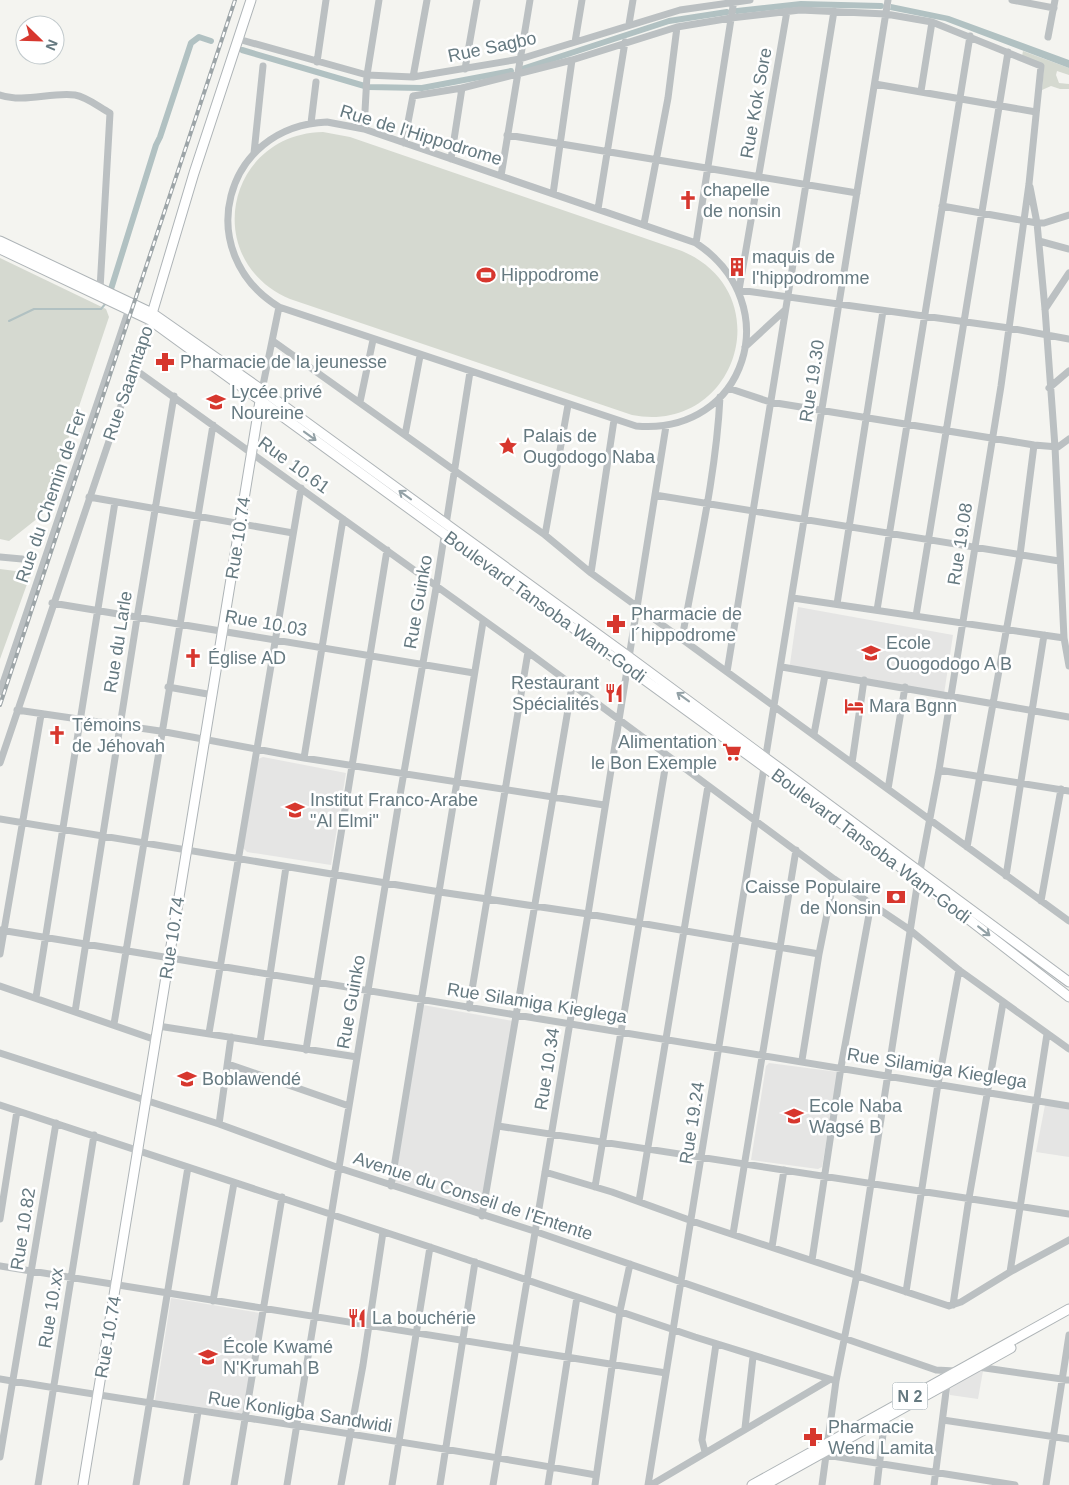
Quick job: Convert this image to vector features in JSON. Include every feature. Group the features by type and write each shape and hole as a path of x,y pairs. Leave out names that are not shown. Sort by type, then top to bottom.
{"main road":[{"name":"Rue Saamtapo","path":"151,317 191,182 251,0"},
{"name":"Boulevard Tansoba Wam-Godi","path":"0,241 100,289 151,317 444,528 629,657 764,762 919,876 1069,982"},
{"name":"Boulevard Tansoba Wam-Godi","path":"0,249 129,309 151,317"},
{"name":"Rue 10.74","path":"83,1485 136,1149 206,739 261,395"},
{"name":"Boulevard Tansoba Wam-Godi","path":"444,528 627,667 764,762"},
{"name":"Boulevard Tansoba Wam-Godi","path":"919,876 1069,997"},
{"path":"1058,974 1069,978"},
{"name":"N 2","path":"752,1485 947,1384 1069,1311"},
{"name":"N 2","path":"765,1485 937,1381 1069,1311"}],"street":[{"path":"317,62 326,0"},
{"path":"364,129 367,75 379,0"},
{"path":"413,77 427,0"},
{"path":"465,69 477,0"},
{"path":"501,176 530,0"},
{"path":"574,42 582,0"},
{"path":"629,24 633,0"},
{"path":"680,10 682,0"},
{"name":"Rue Sagbo","path":"238,39 367,75 413,77 520,59 629,24 680,10 750,0"},
{"name":"Rue 19.30","path":"764,762 782,667 888,0"},
{"path":"1012,0 1055,4 1048,37"},
{"path":"696,243 706,168 734,1"},
{"path":"404,143 414,96 517,76 677,27 787,11 886,14 932,22 1042,67 1029,184 1040,241 1049,388 1055,447 1064,638 1069,666"},
{"name":"Rue Kok Sore","path":"739,290 787,11"},
{"path":"728,672 834,11"},
{"path":"921,91 932,22"},
{"path":"644,224 668,98 677,27"},
{"path":"877,610 970,36"},
{"path":"598,209 625,42"},
{"path":"916,616 1008,52"},
{"path":"553,194 572,60"},
{"path":"254,153 263,66"},
{"path":"311,122 316,82"},
{"path":"875,84 1036,112"},
{"path":"450,159 462,88"},
{"path":"0,95 19,99 75,95 85,98 110,114 100,289"},
{"name":"Rue de l'Hippodrome","path":"311,122 327,122 364,129 696,243 722,264 739,290 746,315 745,347 738,371 720,397 691,418 666,426 636,426 420,356 279,307 263,296 249,282 234,258 229,239 227,220 232,191 240,173 254,153 280,133 311,122"},
{"path":"507,135 857,193"},
{"name":"Rue 19.08","path":"822,1485 832,1380 844,1337 856,1274 910,930 939,770 975,548 1029,184"},
{"path":"942,206 1037,223 1044,223 1069,215"},
{"path":"1040,241 1069,249"},
{"path":"1045,309 1068,277"},
{"path":"739,290 1009,328 1069,339"},
{"path":"261,395 279,307"},
{"name":"Rue du Chemin de Fer","path":"0,692 129,309"},
{"path":"745,347 785,310"},
{"path":"837,604 883,311"},
{"name":"Rue Saamtapo","path":"0,764 52,604 151,317"},
{"path":"360,402 373,340"},
{"path":"273,341 545,536 590,573 814,734 930,822 1069,921"},
{"path":"405,435 420,356"},
{"name":"Rue 10.61","path":"133,368 387,550 483,622 528,652 667,757 834,879 910,930 959,970 1069,1049"},
{"path":"1049,388 1069,371"},
{"name":"Rue Guinko","path":"287,1485 436,588 444,528 455,473 470,372"},
{"path":"728,388 770,402 1034,445 1062,447 1069,440"},
{"name":"Rue du Larle","path":"75,1012 174,396"},
{"path":"682,639 718,431 720,397"},
{"path":"545,536 568,405"},
{"path":"590,573 614,420"},
{"path":"114,1024 160,731 213,425"},
{"name":"Rue 10.34","path":"492,1485 588,914 666,426"},
{"path":"967,847 1020,555 1034,445"},
{"path":"209,1033 300,488"},
{"path":"655,495 755,513 1059,561"},
{"path":"89,496 293,533"},
{"path":"36,997 115,502"},
{"path":"304,758 343,519"},
{"path":"306,1050 387,550"},
{"path":"0,558 22,559"},
{"path":"793,598 1064,638"},
{"name":"Rue 10.03","path":"52,604 474,673"},
{"path":"391,1186 483,622"},
{"path":"1006,876 1044,635"},
{"path":"469,1008 528,652"},
{"path":"782,667 1069,717"},
{"path":"814,734 825,675"},
{"path":"852,763 864,680"},
{"path":"482,1216 572,686"},
{"path":"168,687 213,695"},
{"path":"888,789 905,687"},
{"path":"17,710 81,721 160,731 304,758 604,805"},
{"path":"0,954 2,930 41,715"},
{"path":"595,1187 667,757"},
{"name":"Rue 19.24","path":"650,1485 764,762"},
{"path":"939,770 1069,790"},
{"path":"639,1201 650,1149 708,786"},
{"path":"1041,901 1061,789"},
{"path":"0,820 62,828 334,875 639,922 819,954"},
{"path":"733,1234 796,850"},
{"path":"260,1042 286,866"},
{"path":"802,1060 819,954 834,879"},
{"path":"812,1260 841,1067 871,904"},
{"name":"Rue Silamiga Kieglega","path":"2,930 469,1008 802,1060 1069,1106"},
{"path":"906,1292 938,1084 959,970"},
{"path":"0,986 156,1040"},
{"path":"953,1305 969,1198 1003,1002"},
{"path":"158,1026 357,1057"},
{"path":"1010,1272 1048,1034"},
{"path":"219,1124 231,1037"},
{"name":"Avenue du Conseil de l'Entente","path":"0,1053 219,1124 391,1186 534,1231 936,1370 955,1371"},
{"path":"228,1064 349,1106"},
{"path":"0,1105 234,1183 282,1197 673,1330 832,1380"},
{"path":"0,1219 16,1111"},
{"name":"Rue 10.82","path":"0,1457 56,1123"},
{"path":"498,1126 1069,1214"},
{"name":"Rue 10.xx","path":"38,1485 94,1135"},
{"path":"136,1485 188,1167"},
{"path":"772,1247 784,1170"},
{"path":"544,1172 639,1201 692,1221 856,1274 944,1305 953,1305 961,1302 1010,1272 1069,1240"},
{"path":"213,1301 234,1183"},
{"path":"234,1485 282,1197"},
{"path":"341,1485 383,1232"},
{"path":"392,1485 430,1247"},
{"path":"440,1485 475,1262"},
{"path":"595,1485 620,1311 630,1264"},
{"path":"0,1266 666,1374"},
{"path":"548,1485 577,1297"},
{"path":"1046,1485 1066,1379 1069,1335"},
{"path":"705,1452 702,1440 716,1344"},
{"path":"745,1428 753,1356"},
{"path":"977,1366 1066,1379"},
{"path":"936,1370 940,1375 937,1381"},
{"name":"Rue Konligba Sandwidi","path":"0,1379 150,1402 198,1412 297,1425 596,1475"},
{"path":"650,1485 745,1428 832,1380"},
{"path":"934,1485 947,1384"},
{"path":"186,1485 198,1412"},
{"path":"877,1485 885,1417"},
{"path":"943,1420 1069,1439"},
{"path":"826,1448 881,1463 1015,1485"}],"shaded area":[{"path":"891,4 949,16 1069,60 1069,68 945,21 890,10"},
{"path":"1023,51 1069,68 1069,75 1057,71 1056,75 1059,83 1069,84 1069,89 1051,86 1042,90 1044,66 1022,56"},
{"name":"Hippodrome","path":"323,132 350,137 682,251 713,271 731,297 737,327 734,356 720,383 698,404 668,415 632,415 290,299 262,281 244,257 235,230 236,202 246,176 264,154 290,138"},
{"path":"0,258 106,309 109,317 43,514 9,541 0,539"},
{"path":"0,569 31,573 0,659"},
{"name":"Ecole Ouogodogo A B","path":"798,607 953,635 944,694 789,671"},
{"name":"Institut Franco-Arabe \"Al Elmi\"","path":"263,757 346,773 331,865 247,852 243,848 258,759"},
{"path":"423,1005 513,1021 481,1215 394,1186"},
{"name":"Ecole Naba Wagsé B","path":"769,1063 838,1072 822,1167 818,1169 751,1160 766,1066"},
{"path":"1045,1105 1069,1109 1069,1157 1036,1152"},
{"name":"École Kwamé N'Krumah B","path":"171,1298 260,1313 244,1414 155,1400"},
{"path":"979,1371 983,1371 978,1399 950,1395 950,1388"}],"waterway":[{"path":"737,11 801,4 881,6"},
{"path":"522,69 669,21 727,12"},
{"path":"111,289 156,145 191,43 199,37 211,41"},
{"path":"242,50 368,87 422,88 511,71"},
{"path":"9,321 34,309 101,309 106,303"}],"railway":[{"path":"0,705 235,0"}],"place":[{"name":"chapelle de nonsin","path":"688,200"},
{"name":"maquis de l'hippodromme","path":"737,267"},
{"name":"Hippodrome","path":"486,275"},
{"name":"Pharmacie de la jeunesse","path":"165,362"},
{"name":"Lycée privé Noureine","path":"216,402"},
{"name":"Palais de Ougodogo Naba","path":"508,446"},
{"name":"Pharmacie de l´hippodrome","path":"616,624"},
{"name":"Ecole Ouogodogo A B","path":"871,653"},
{"name":"Église AD","path":"193,658"},
{"name":"Restaurant Spécialités","path":"614,693"},
{"name":"Mara Bgnn","path":"854,706"},
{"name":"Témoins de Jéhovah","path":"57,735"},
{"name":"Alimentation le Bon Exemple","path":"732,752"},
{"name":"Institut Franco-Arabe \"Al Elmi\"","path":"295,810"},
{"name":"Caisse Populaire de Nonsin","path":"896,897"},
{"name":"Boblawendé","path":"187,1079"},
{"name":"Ecole Naba Wagsé B","path":"794,1116"},
{"name":"La bouchérie","path":"357,1318"},
{"name":"École Kwamé N'Krumah B","path":"208,1357"},
{"name":"Pharmacie Wend Lamita","path":"813,1437"}]}
